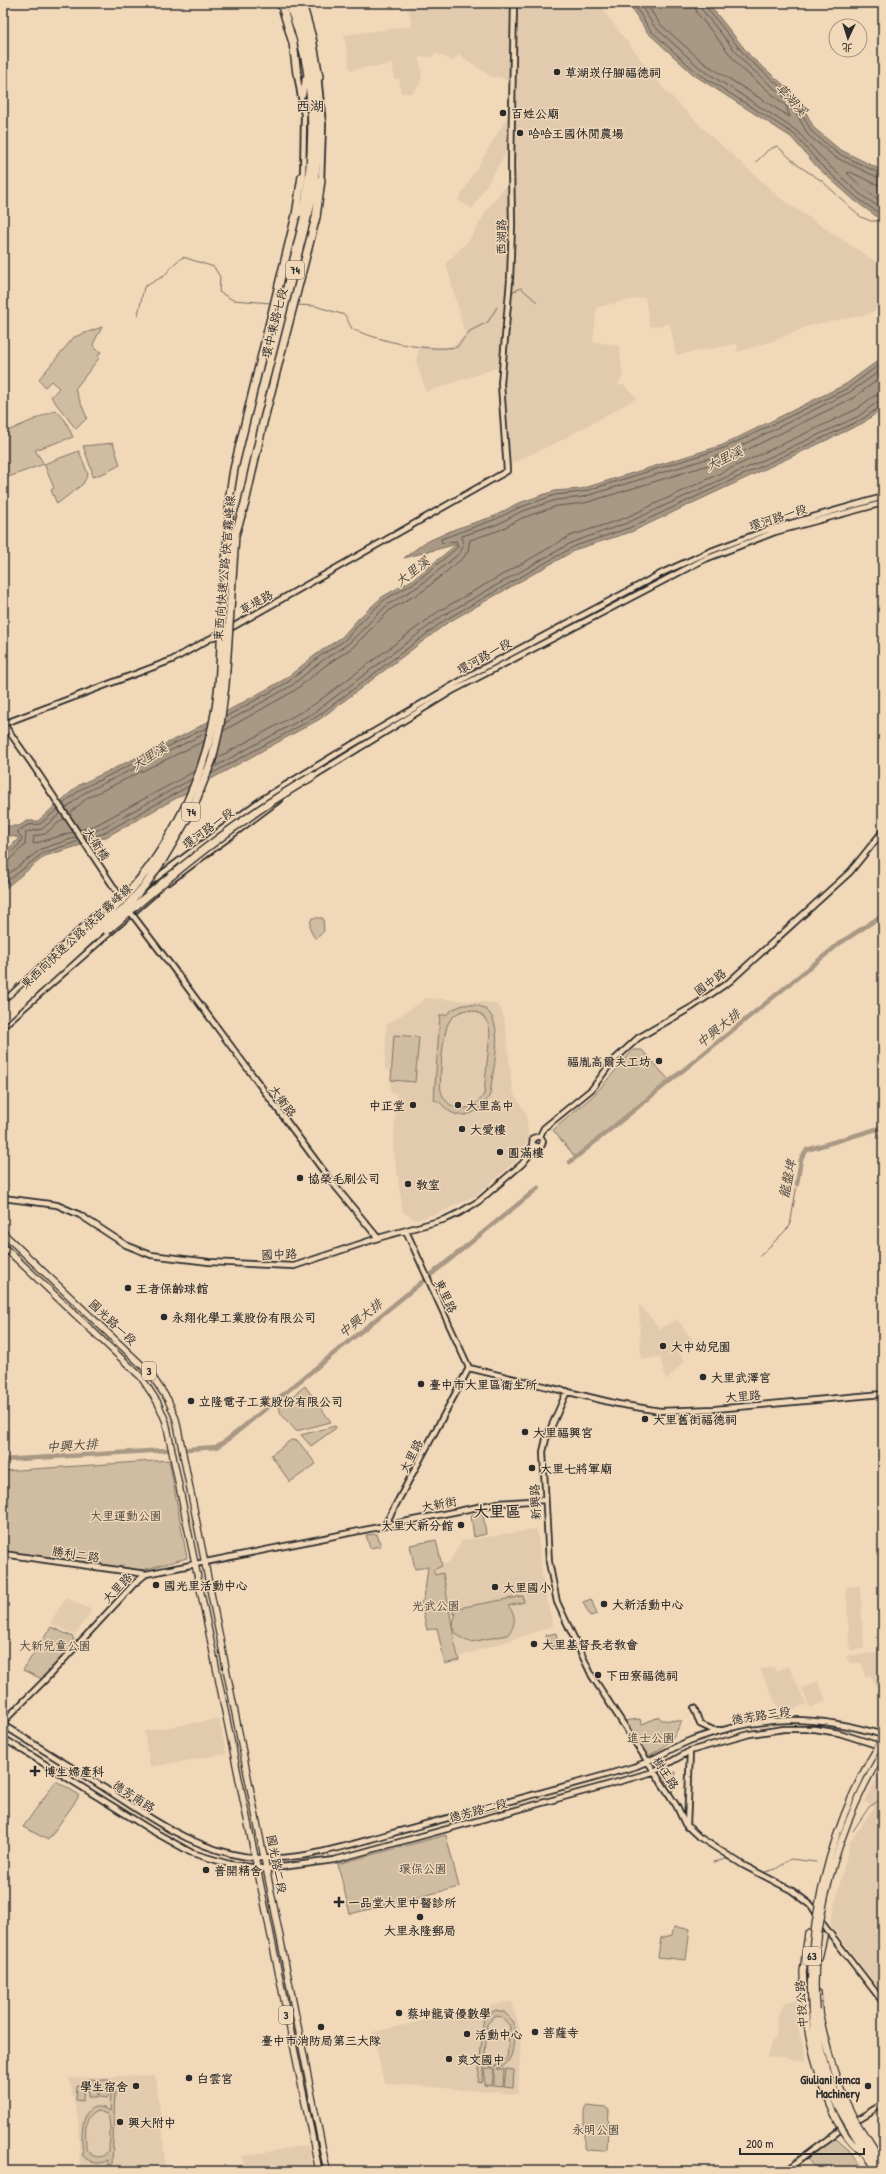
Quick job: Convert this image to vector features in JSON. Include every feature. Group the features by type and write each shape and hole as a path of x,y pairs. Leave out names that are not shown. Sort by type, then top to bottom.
{"highway":[{"path":"281,3 290,28 297,63 297,74"},
{"name":"東西向快速公路 快官霧峰線","path":"3,1010 117,904 141,878 160,851 185,807 204,758 213,724 219,685 222,611 246,439 301,223 306,194 311,141 309,95 302,50 288,3"},
{"name":"東西向快速公路 快官霧峰線","path":"3,1019 124,909 146,884 162,862 192,810 212,760 220,725 225,685 232,534 244,477 307,220 316,165 317,119 314,82 296,3"},
{"path":"302,3 318,62 319,77"},
{"path":"232,534 230,494 242,433 296,215 302,176"},
{"path":"232,534 246,503 263,423 316,216 322,180"},
{"path":"34,992 49,982 204,848 252,814 313,776"},
{"path":"3,1005 81,930 113,904 127,897"}],"main road":[{"name":"國光路一段","path":"3,1233 142,1365 163,1391 172,1407 178,1429 204,1562"},
{"name":"國光路一段","path":"3,1246 141,1377 153,1394 166,1422 196,1563"},
{"name":"國光路二段","path":"204,1562 327,2171"},
{"name":"國光路二段","path":"196,1563 319,2171"},
{"name":"中投公路","path":"877,2171 838,2107 824,2074 814,2034 810,1983 815,1930 828,1861 852,1796 871,1757 883,1739"},
{"name":"中投公路","path":"883,1751 856,1800 834,1861 819,1931 815,1984 815,2012 819,2036 833,2087 865,2146 883,2169"},
{"path":"808,1933 803,1972 805,2010 813,2058 824,2090 843,2128 855,2147 866,2154"},
{"path":"824,1936 818,1959 819,2012 828,2053 838,2084 852,2115 883,2166"},
{"path":"291,2038 300,2037"}],"street":[{"name":"環中東路七段","path":"288,3 306,83 302,97"},
{"name":"環中東路七段","path":"230,628 237,535 247,478 314,196 322,180 323,131 319,77 313,63 309,41 296,3"},
{"name":"西湖路","path":"507,470 500,384 510,280 512,225 511,164 514,3"},
{"name":"環中東路七段","path":"220,634 228,525 236,474 301,213 305,180 302,176 304,133 302,97 297,74"},
{"name":"草堤路","path":"3,724 172,660 507,470"},
{"name":"環河路一段","path":"127,897 151,882 261,800 474,672 664,572 711,551 767,530 883,497"},
{"name":"環河路一段","path":"3,1026 135,911 207,852 313,776 452,691 703,560 775,532 883,503"},
{"name":"大衛橋","path":"3,724 128,908 176,972"},
{"name":"國中路","path":"3,1198 57,1205 80,1215 140,1252 209,1262 294,1266 378,1238 446,1219 479,1201 522,1164 530,1153 534,1138 540,1136 544,1128 592,1089 611,1063 638,1038 692,1007 729,982 850,872 883,831"},
{"path":"3,1005 97,919 127,897"},
{"path":"3,1015 59,965 127,897"},
{"name":"大衛路","path":"176,972 313,1157 378,1238"},
{"name":"國中路","path":"533,1145 537,1147 542,1145 544,1141 540,1136"},
{"name":"東里路","path":"406,1231 469,1368"},
{"name":"大里路","path":"3,1723 134,1584 146,1574 385,1525 469,1368 618,1404 660,1411 715,1409 883,1394"},
{"name":"新興路","path":"562,1616 552,1584 543,1470 544,1445 567,1391"},
{"name":"大新街","path":"385,1525 498,1503 545,1500"},
{"name":"勝利二路","path":"3,1554 146,1574"},
{"name":"樹王路","path":"562,1616 592,1676 647,1763 676,1804 688,1827 710,1845 766,1875 791,1890 811,1905 824,1927 883,2002"},
{"path":"694,1708 700,1724 713,1730 726,1730"},
{"name":"德芳路三段","path":"647,1763 691,1740 726,1730 764,1722 800,1719 832,1722 883,1735"},
{"name":"德芳南路","path":"3,1723 155,1822 186,1838 216,1850 265,1859"},
{"name":"德芳路三段","path":"690,1751 750,1734 799,1728 839,1733 883,1747"},
{"name":"德芳南路","path":"3,1738 150,1830 192,1853 229,1864 267,1869"},
{"path":"688,1827 690,1751"},
{"name":"德芳路二段","path":"267,1869 334,1860 653,1772 690,1751"},
{"name":"德芳路二段","path":"265,1859 296,1857 331,1850 647,1763"},
{"path":"785,2171 840,2130 883,2104"}],"shaded area":[{"path":"407,3 599,3 608,17 664,89 710,135 784,201 876,262 883,270 883,303 878,309 866,315 811,325 779,339 738,352 737,344 676,355 670,324 650,327 645,297 597,307 593,342 619,345 623,375 618,385 624,385 637,398 562,440 510,464 504,388 499,367 426,392 416,361 419,346 447,347 454,345 465,334 446,263 470,239 488,208 509,182 509,148 472,209 458,200 510,112 509,82 500,77 491,77 459,54 453,61 435,53 431,57 419,57 422,75 420,84 412,93 401,93 399,79 394,79 393,64 350,70 344,35 412,26"},
{"name":"大里高中","path":"427,998 495,1003 501,1009 505,1022 513,1093 526,1113 528,1140 517,1160 477,1195 441,1212 416,1220 403,1212 393,1148 397,1094 390,1093 391,1072 385,1069 386,1025"},
{"name":"大中幼兒園","path":"639,1304 660,1329 677,1319 693,1341 678,1351 685,1361 666,1380 660,1357 641,1360"},
{"name":"大里國小","path":"537,1529 543,1581 553,1626 459,1657 443,1573 435,1575 433,1570 449,1562 462,1541"},
{"path":"860,1586 864,1649 850,1650 846,1587"},
{"path":"66,1598 92,1610 75,1635 50,1623"},
{"path":"883,1652 883,1683 876,1687 871,1675 865,1676 862,1663 850,1663 845,1656"},
{"path":"789,1666 806,1704 793,1710 779,1710 760,1669 774,1667 776,1671"},
{"path":"818,1681 826,1701 810,1708 802,1688"},
{"path":"218,1719 220,1721 226,1754 150,1767 144,1731"},
{"path":"883,1766 883,1914 876,1931 883,1935 883,1988 880,1990 830,1924 850,1842 874,1807 865,1801"},
{"path":"796,2000 799,2031 806,2060 793,2061 784,2057 768,2058 771,2042 776,2038 776,2021 778,2015 786,2002"},
{"name":"爽文國中","path":"512,2001 521,2035 518,2094 384,2083 373,2032"},
{"name":"興大附中","path":"155,2075 163,2131 165,2171 80,2171 78,2119 69,2078"},
{"path":"308,2145 313,2171 247,2171 243,2156"}],"green space":[{"path":"102,327 93,344 95,349 101,352 98,356 99,358 75,389 87,418 76,429 51,397 59,388 51,381 45,387 39,379 74,337"},
{"path":"56,410 65,420 73,437 35,450 44,464 3,479 3,433"},
{"path":"113,443 120,465 107,472 92,477 92,471 83,446"},
{"path":"79,451 88,474 83,484 57,504 51,490 54,488 44,464"},
{"path":"312,918 323,918 324,931 316,939 310,929"},
{"path":"463,1005 479,1006 489,1012 494,1023 496,1036 496,1052 490,1094 479,1109 461,1115 449,1111 434,1100 440,1015 446,1015 453,1009","holes":["466,1010 471,1010 483,1016 488,1024 490,1033 484,1094 474,1105 461,1108 449,1104 444,1099 441,1091 442,1056 447,1027 452,1017"]},
{"path":"394,1035 419,1037 415,1082 391,1080"},
{"path":"633,1050 642,1050 669,1080 576,1158 553,1130 595,1094"},
{"path":"305,1386 331,1422 296,1431 281,1414 279,1407"},
{"path":"335,1426 336,1428 311,1446 301,1435"},
{"path":"291,1440 298,1441 316,1464 290,1482 271,1455"},
{"name":"大里運動公園","path":"169,1460 187,1558 143,1570 3,1551 3,1471"},
{"path":"483,1513 486,1534 474,1537 471,1515"},
{"path":"377,1534 381,1546 370,1548 366,1535"},
{"name":"光武公園","path":"436,1540 442,1566 433,1570 435,1575 443,1573 459,1660 445,1664 437,1628 427,1630 421,1602 424,1599 428,1567 415,1569 410,1545"},
{"path":"523,1596 524,1602 508,1606 513,1613 514,1624 507,1635 471,1642 458,1636 453,1624 456,1614 453,1614 453,1609"},
{"path":"591,1599 597,1614 590,1616 583,1602"},
{"name":"大新兒童公園","path":"51,1627 73,1637 74,1646 44,1680 23,1670"},
{"path":"556,1633 558,1646 550,1647 546,1635"},
{"name":"進士公園","path":"659,1717 662,1720 682,1721 676,1733 663,1748 644,1756 623,1721 640,1719 642,1724"},
{"path":"676,1772 672,1794 663,1776"},
{"path":"56,1781 78,1794 78,1798 48,1840 23,1827"},
{"name":"環保公園","path":"446,1835 459,1887 350,1914 338,1864"},
{"path":"674,1927 690,1929 686,1960 658,1957 661,1938 672,1935"},
{"path":"496,2010 504,2012 514,2022 513,2050 511,2056 508,2062 497,2069 504,2069 503,2087 494,2086 494,2068 492,2086 484,2085 485,2068 493,2068 485,2063 482,2082 478,2083 484,2013 490,2013","holes":["495,2016 502,2017 510,2026 507,2058 496,2066 490,2063 485,2057 487,2024"]},
{"path":"506,2069 514,2070 513,2088 504,2087"},
{"path":"89,2079 98,2080 97,2097 88,2097"},
{"path":"99,2080 109,2080 108,2098 99,2097"},
{"path":"77,2085 84,2086 83,2101 76,2100"},
{"path":"115,2092 112,2165 108,2165 108,2160 101,2163 95,2163 83,2156 82,2129 87,2113 92,2108 100,2107 110,2111 111,2093","holes":["98,2111 107,2114 110,2127 110,2139 107,2152 105,2155 99,2157 90,2154 86,2149 86,2126 89,2117 93,2113"]},
{"name":"永明公園","path":"587,2106 606,2108 609,2110 607,2149 605,2151 587,2150 584,2148 584,2110"},
{"path":"835,2138 849,2150 864,2171 818,2171 807,2159"}],"water":[{"name":"草湖溪","path":"628,3 708,3 751,57 798,97 814,128 839,149 883,171 883,221 855,201 818,168 791,137 694,75 647,32"},
{"name":"大里溪","path":"883,357 883,408 863,423 631,532 577,549 447,623 320,719 104,838 45,856 3,890 3,854 19,838 3,834 3,826 19,826 27,821 38,821 79,785 184,735 285,679 318,653 342,637 358,619 382,597 414,579 457,544 404,558 424,543 455,529 495,516 516,504 554,491 581,489 723,445 846,384"}],"waterway":[{"path":"756,162 768,150 777,146 799,166 822,181 861,217 871,221 879,221 880,218"},
{"path":"138,315 144,287 164,276 175,263 183,257 214,267 220,277 219,292 233,300 271,303"},
{"path":"510,293 521,288 537,302"},
{"path":"296,305 315,306 345,315 352,329 376,338 418,347 432,348 457,347 470,331 488,322 497,307"},
{"name":"中興大排","path":"570,1162 840,943 883,915"},
{"name":"龍盤埤","path":"797,1184 801,1159 807,1150 883,1127"},
{"name":"龍盤埤","path":"760,1256 790,1226 797,1184"},
{"name":"中興大排","path":"188,1449 216,1447 227,1440 538,1188"},
{"name":"中興大排","path":"3,1460 166,1450"},
{"path":"853,1831 869,1807 883,1798"},
{"path":"714,1862 726,1859 734,1862"},
{"path":"762,1873 776,1869 790,1859 816,1862"},
{"path":"747,1870 754,1873"}],"place":[{"name":"草湖崁仔腳福德祠","path":"557,72"},
{"name":"百姓公廟","path":"503,113"},
{"name":"哈哈王國休閒農場","path":"520,133"},
{"name":"福胤高爾夫工坊","path":"659,1061"},
{"name":"中正堂","path":"413,1105"},
{"name":"大里高中","path":"458,1105"},
{"name":"大愛樓","path":"462,1129"},
{"name":"圓滿樓","path":"500,1152"},
{"name":"協榮毛刷公司","path":"300,1178"},
{"name":"教室","path":"408,1184"},
{"name":"王者保齡球館","path":"128,1288"},
{"name":"永翔化學工業股份有限公司","path":"164,1317"},
{"name":"大中幼兒園","path":"663,1346"},
{"name":"大里武澤宮","path":"703,1377"},
{"name":"臺中市大里區衛生所","path":"421,1384"},
{"name":"立隆電子工業股份有限公司","path":"191,1401"},
{"name":"大里舊街福德祠","path":"645,1419"},
{"name":"大里福興宮","path":"525,1432"},
{"name":"大里七將軍廟","path":"532,1468"},
{"name":"大里大新分館","path":"461,1525"},
{"name":"國光里活動中心","path":"156,1585"},
{"name":"大里國小","path":"495,1587"},
{"name":"大新活動中心","path":"604,1604"},
{"name":"大里基督長老教會","path":"534,1644"},
{"name":"下田寮福德祠","path":"598,1675"},
{"name":"博生婦產科","path":"35,1771"},
{"name":"普開精舍","path":"206,1870"},
{"name":"一品堂大里中醫診所","path":"339,1902"},
{"name":"大里永隆郵局","path":"420,1917"},
{"name":"蔡坤龍資優數學","path":"399,2013"},
{"name":"臺中市消防局第三大隊","path":"321,2027"},
{"name":"菩薩寺","path":"535,2032"},
{"name":"活動中心","path":"467,2034"},
{"name":"爽文國中","path":"449,2059"},
{"name":"白雲宮","path":"189,2078"},
{"name":"學生宿舍","path":"136,2086"},
{"name":"Giuliani Iemca Machinery","path":"868,2086"},
{"name":"興大附中","path":"120,2122"}],"district":[{"name":"西湖","path":"310,105"},
{"name":"大里區","path":"497,1511"}]}
